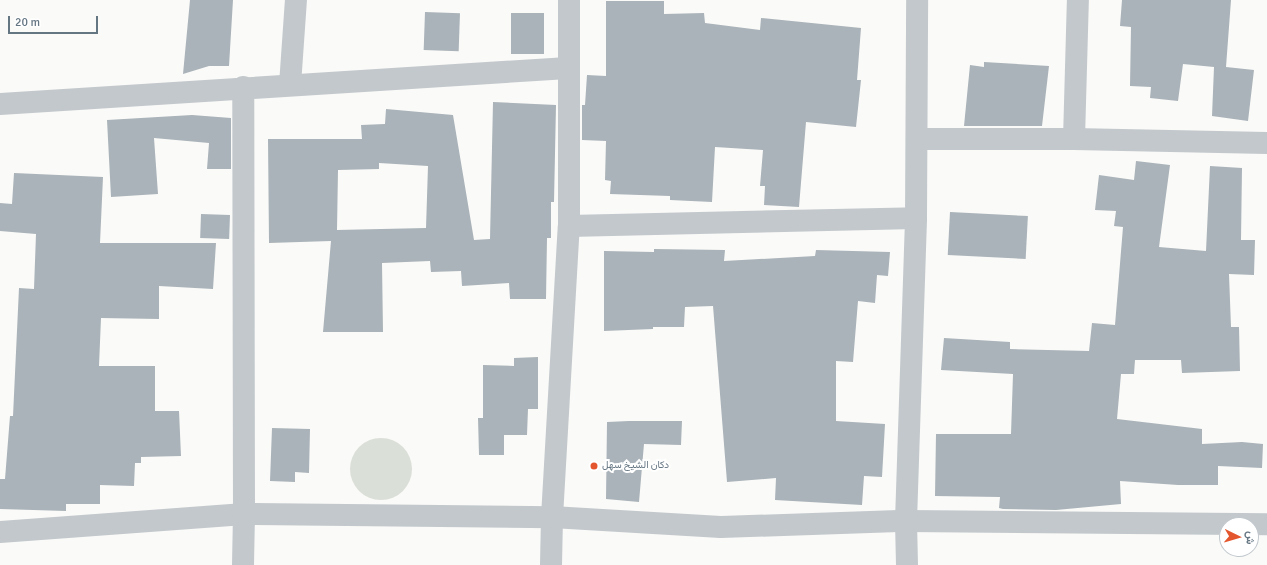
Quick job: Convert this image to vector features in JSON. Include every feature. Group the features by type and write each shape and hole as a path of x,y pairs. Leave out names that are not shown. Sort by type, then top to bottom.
{"street":[{"path":"290,84 296,0"},
{"path":"551,565 552,517 569,226 568,68 570,0"},
{"path":"906,565 906,520 916,218 917,0"},
{"path":"1074,139 1078,0"},
{"path":"0,104 54,102 290,84 568,68"},
{"path":"243,87 243,565"},
{"path":"917,140 1074,139 1267,143"},
{"path":"569,226 916,218"},
{"path":"0,532 244,514 552,517 721,527 906,520 1267,524"}],"shaded area":[{"path":"375,438 387,438 403,447 410,457 412,469 410,481 403,491 387,500 375,500 364,495 355,486 350,475 350,463 355,452 364,443"}],"building":[{"path":"190,0 233,0 229,66 209,66 183,74"},
{"path":"1122,0 1231,0 1226,67 1254,70 1248,121 1212,116 1214,67 1183,64 1178,101 1150,98 1151,87 1130,86 1131,27 1120,26"},
{"path":"606,1 664,1 664,14 704,13 705,23 760,30 761,18 861,28 857,80 861,80 856,127 806,122 799,207 764,205 765,186 760,186 763,150 715,147 712,202 670,200 670,196 610,194 611,181 605,180 606,141 582,140 582,105 585,105 587,75 606,76"},
{"path":"425,12 460,13 459,51 424,50"},
{"path":"511,13 544,13 544,54 511,54"},
{"path":"984,62 1049,66 1042,126 964,126 970,65 984,67"},
{"path":"493,102 556,105 554,202 551,202 551,238 547,238 546,299 510,299 509,283 462,286 461,271 431,272 430,261 382,263 383,332 323,332 331,241 269,243 268,139 362,139 361,125 385,124 386,109 453,115 474,240 490,239","holes":["379,163 428,166 426,228 337,230 338,170 379,169"]},
{"path":"192,115 231,118 231,169 207,169 209,143 154,138 158,194 111,197 107,120"},
{"path":"1136,161 1170,165 1159,247 1206,251 1210,166 1242,168 1241,240 1255,240 1254,275 1229,274 1231,327 1239,327 1240,371 1182,373 1181,360 1135,360 1134,374 1121,374 1117,419 1202,429 1202,444 1242,442 1263,444 1262,468 1218,466 1218,485 1178,485 1120,481 1121,504 1056,510 1003,509 999,508 1000,497 935,496 936,434 1011,434 1013,374 941,370 944,338 1010,342 1010,349 1089,351 1092,323 1115,325 1123,227 1114,226 1116,211 1095,210 1099,175 1134,180"},
{"path":"14,173 103,177 100,243 216,243 213,289 159,286 159,319 101,318 99,366 155,366 155,411 179,411 181,456 141,457 141,463 135,463 134,486 100,485 100,504 66,504 66,511 0,509 0,479 5,479 10,416 13,416 19,288 34,289 36,234 0,231 0,203 12,204"},
{"path":"950,212 1028,216 1026,259 948,255"},
{"path":"201,214 230,215 229,239 200,238"},
{"path":"654,249 725,250 724,261 815,256 816,250 890,252 888,276 877,275 875,303 858,301 853,362 836,361 836,421 885,424 882,477 864,476 862,505 775,500 776,478 727,482 713,306 685,307 684,327 653,327 653,329 604,331 604,251 654,252"},
{"path":"538,357 538,409 528,409 527,435 504,435 504,455 479,455 478,418 483,418 483,365 514,366 514,358"},
{"path":"682,421 681,445 644,444 639,502 606,499 607,422"},
{"path":"272,428 310,429 309,473 295,472 295,482 270,481"}],"place":[{"name":"دكان الشيخ سهل","path":"594,466"}]}
